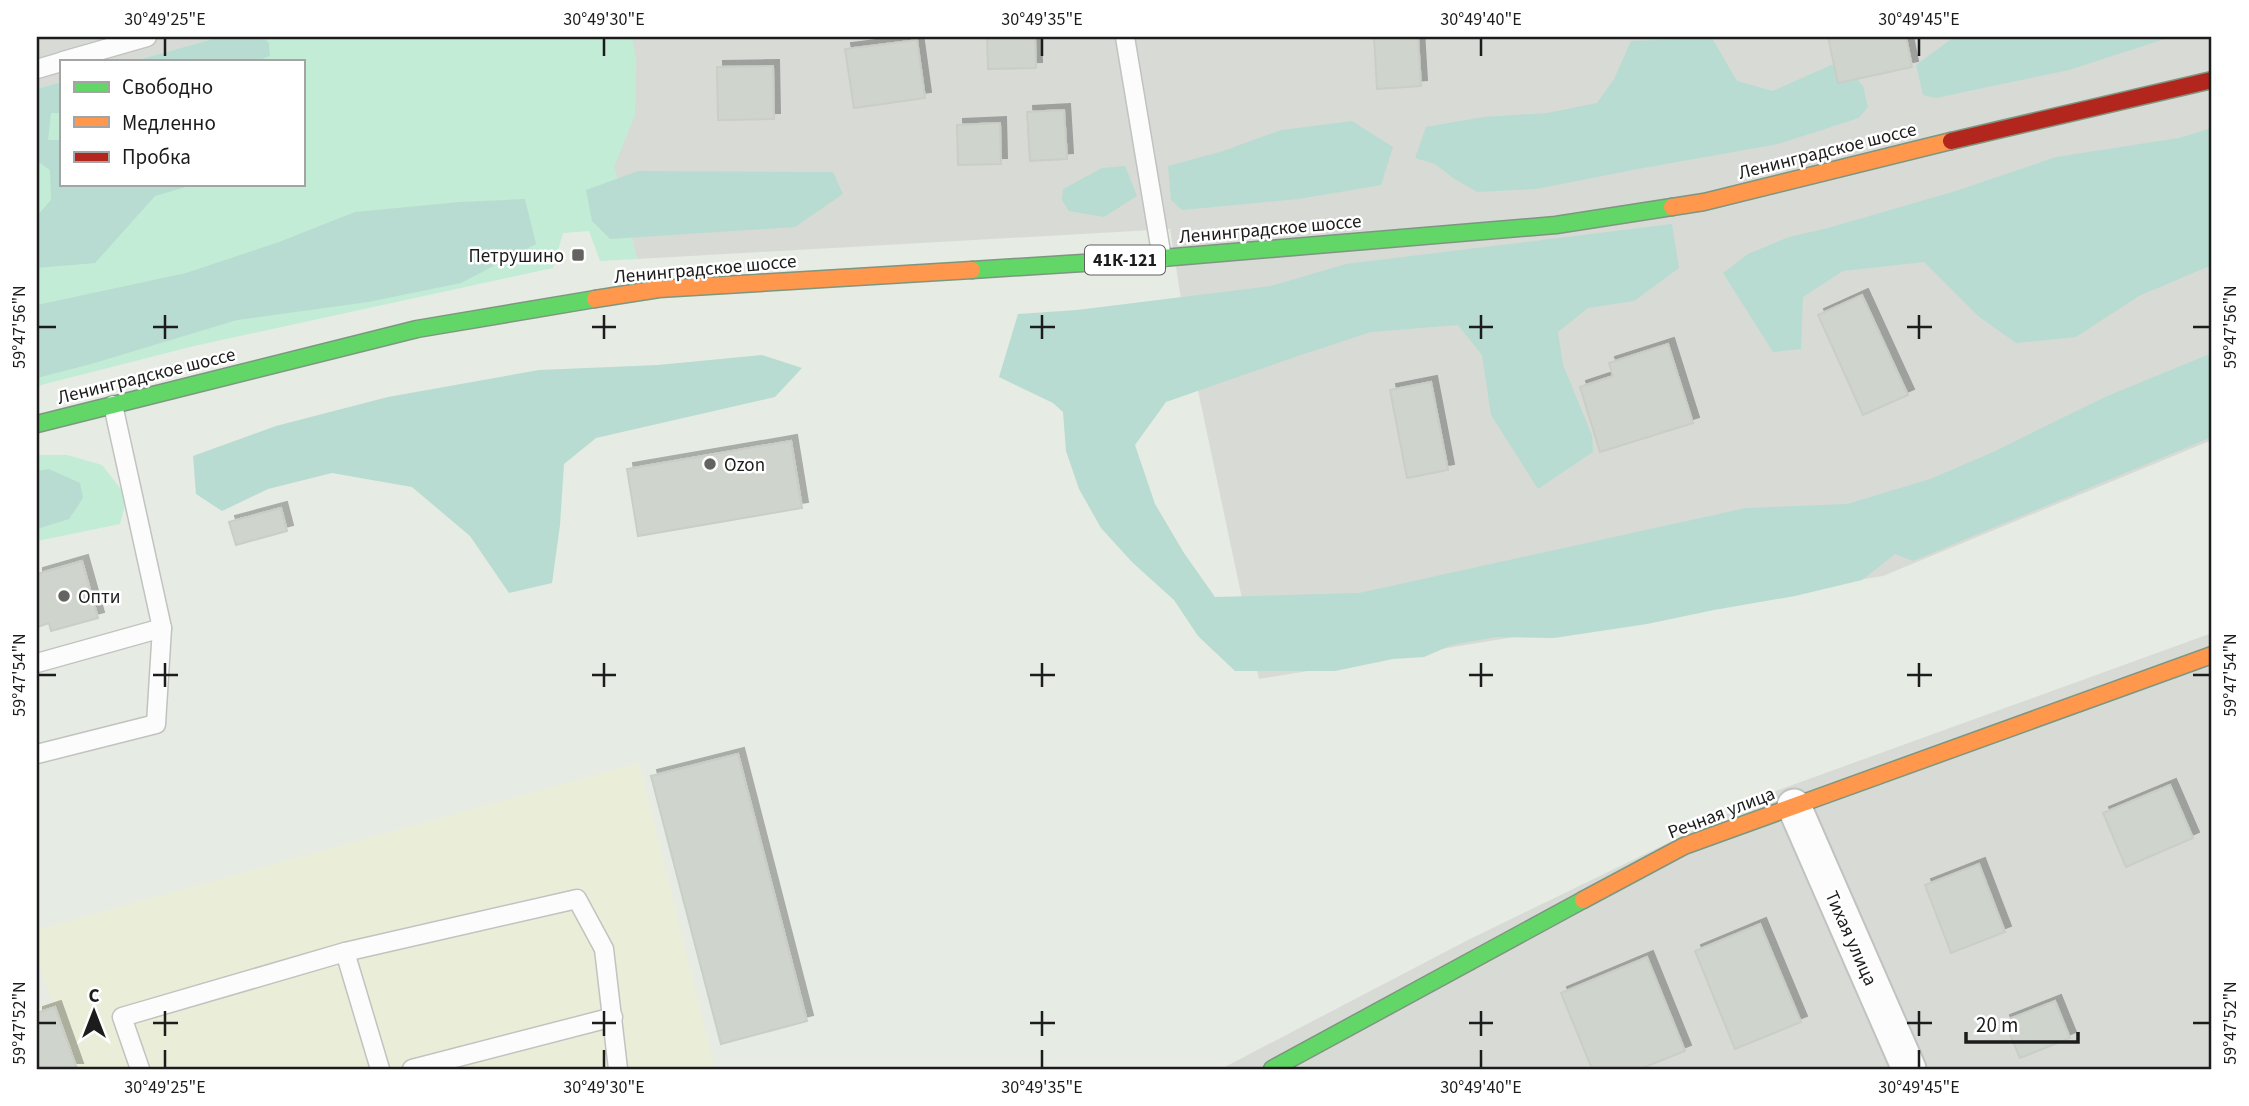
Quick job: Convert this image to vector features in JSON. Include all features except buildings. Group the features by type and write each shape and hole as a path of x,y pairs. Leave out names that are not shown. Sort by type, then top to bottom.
{"main road":[{"name":"Ленинградское шоссе","path":"37,424 417,329 647,291 1162,258 1556,225 1704,202 1856,163 2212,80"},
{"name":"Речная улица","path":"1272,1069 1684,846 2212,654"}],"street":[{"name":"Тихая улица","path":"1794,806 1909,1069"}],"lane":[{"path":"66,60 147,37"},
{"path":"1125,37 1162,258"},
{"path":"37,69 60,62"},
{"path":"37,754 156,724 162,628 113,405"},
{"path":"37,663 162,628"},
{"path":"140,1069 122,1017 345,952 577,898 604,949 618,1069"},
{"path":"345,952 380,1069"},
{"path":"412,1069 613,1017"}],"shaded area":[{"path":"37,37 220,37 138,60 60,60 60,82 37,89"},
{"path":"220,37 632,37 636,58 635,115 614,167 637,259 600,261 589,231 563,233 553,268 194,346 37,386 37,89 60,82 60,186 304,186 304,60 138,60"},
{"path":"220,37 262,37 269,43 270,56 260,60 138,60"},
{"path":"581,37 2212,37 2212,440 1883,576 1259,679 1188,343 1170,229 637,259"},
{"path":"1954,37 2171,37 2069,70 1936,98 1923,95 1916,65"},
{"path":"1712,38 1737,81 1773,91 1831,65 1848,69 1863,86 1868,107 1859,118 1778,144 1536,189 1477,192 1435,164 1415,158 1426,127 1483,117 1547,113 1597,103 1614,79 1631,41"},
{"path":"60,82 60,113 51,113 48,140 60,140 60,186 189,186 155,196 95,263 37,268 37,216 51,200 50,170 37,161 37,89"},
{"path":"1352,121 1393,147 1381,185 1299,199 1182,210 1171,200 1168,166 1223,151 1281,130"},
{"path":"2212,128 2212,265 2139,296 2076,337 2016,343 1978,316 1924,262 1843,271 1803,297 1801,349 1773,352 1723,273 1748,254 1789,237 1959,190 2056,157 2179,138"},
{"path":"1125,166 1137,196 1104,217 1069,211 1062,200 1063,189 1102,168"},
{"path":"638,171 833,172 843,194 795,227 610,239 592,221 586,190"},
{"path":"525,199 536,244 461,283 368,302 237,320 37,378 37,305 186,273 279,242 355,212"},
{"path":"1672,224 1679,268 1634,301 1588,308 1558,332 1563,365 1592,435 1593,452 1538,489 1491,415 1482,355 1458,325 1371,332 1166,402 1135,445 1155,504 1184,553 1215,597 1359,593 1746,508 1847,504 1930,479 1991,453 2105,397 2212,353 2212,437 1913,561 1895,554 1862,580 1795,596 1647,624 1554,638 1496,637 1452,645 1424,657 1393,659 1335,671 1235,671 1198,636 1174,600 1132,562 1101,528 1079,489 1066,451 1063,412 1053,403 999,377 1018,314 1077,310 1271,286 1346,264"},
{"path":"762,355 802,368 775,397 596,438 564,464 560,525 552,583 509,593 470,536 412,487 332,473 268,489 222,511 196,494 193,456 276,426 388,397 539,370 658,365"},
{"path":"37,455 67,455 102,465 127,497 120,524 37,541"},
{"path":"49,469 80,483 83,498 69,519 37,529 37,471"},
{"path":"2212,633 2212,1069 1221,1069 1468,940 1773,792"},
{"path":"639,763 715,1069 37,1069 37,1007 52,1002 37,959 37,930"}],"traffic: fast":[{"path":"972,270 1162,258 1556,225 1672,207"},
{"path":"37,424 417,329 595,299"},
{"path":"1272,1069 1583,900"}],"traffic: slow":[{"path":"1672,207 1704,202 1951,141"},
{"path":"595,299 659,289 972,270"},
{"path":"1583,900 1684,846 2212,655"}],"traffic: jam":[{"path":"1951,141 2212,80"}],"place":[{"name":"Петрушино","path":"578,255"},
{"name":"Ozon","path":"710,464"},
{"name":"Опти","path":"64,596"}]}
